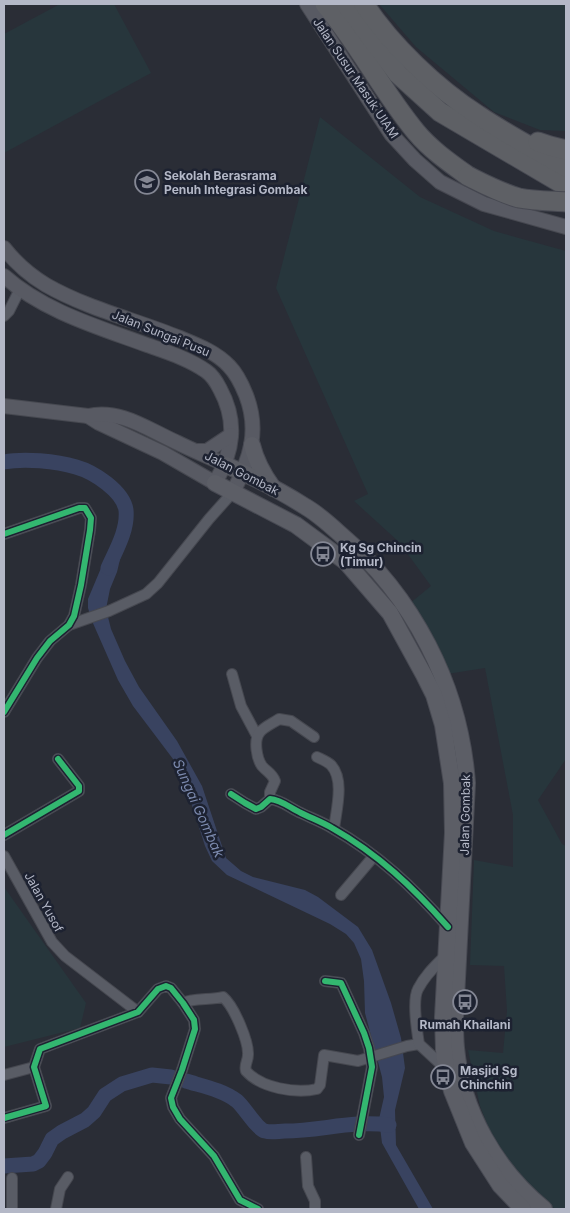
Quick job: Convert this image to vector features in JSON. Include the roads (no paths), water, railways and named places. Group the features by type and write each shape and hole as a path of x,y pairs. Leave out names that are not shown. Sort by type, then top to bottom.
{"highway":[{"path":"325,4 344,26 416,133 448,162 461,172 492,188 519,198 566,203"},
{"path":"338,4 386,90"},
{"path":"346,4 398,74 440,112 566,203"},
{"path":"364,4 376,21 418,68 477,115 566,167"},
{"path":"440,112 566,186"},
{"path":"477,115 493,120 513,132 566,150"}],"main road":[{"name":"Jalan Susur Masuk UIAM","path":"307,4 391,134 415,160 440,182 484,204 566,227"},
{"name":"Jalan Sungai Pusu","path":"4,248 13,259 45,285 83,303 166,332 202,347 229,366 242,385 253,417 252,446 243,473 233,492"},
{"name":"Jalan Sungai Pusu","path":"4,276 38,300 77,319 166,351 208,372 226,400 232,415 226,465 216,483"},
{"name":"Jalan Gombak","path":"4,406 88,416 100,413 135,420 176,442 243,473 307,508 326,522 358,550 387,580 404,604 437,662 449,691 466,759 467,783 455,1018 456,1049 464,1088 482,1134 498,1161 514,1181 544,1209"},
{"name":"Jalan Gombak","path":"88,416 163,453 296,525 346,562 390,613 434,695 443,725 452,783 454,833 443,1018 446,1069 452,1091 473,1143 500,1185 523,1209"},
{"path":"198,451 207,451 231,435"},
{"path":"252,446 261,471 274,490"}],"street":[{"path":"4,316 9,311 20,289"},
{"path":"69,625 109,611 146,594 158,583 208,519 233,492"},
{"path":"4,534 79,508 85,508 91,518 81,585 74,616 69,625 50,642 37,658 4,712"},
{"path":"231,794 256,809 270,799 270,792 275,781 272,774 264,768 258,759 257,736 241,706 232,674"},
{"path":"257,736 260,731 280,719 292,721 314,737"},
{"path":"317,757 331,764 337,776 338,786 334,829"},
{"path":"4,835 79,791 80,786 58,759"},
{"path":"270,799 284,802 301,814 334,829 374,856 412,887 448,927"},
{"name":"Jalan Yusof","path":"4,856 52,942 65,956 138,1012"},
{"path":"341,895 374,856"},
{"path":"446,955 430,971 417,990 416,1000 419,1044 446,1069"},
{"path":"325,981 341,983 364,1033 372,1058 371,1078 359,1132"},
{"path":"4,1118 46,1106 34,1067 40,1049 138,1012 158,989 166,986 171,988 183,1003 194,1020 195,1029 171,1098 174,1107 180,1119 214,1156 240,1200 258,1209"},
{"path":"183,1003 188,999 206,1000 223,997 229,1002 244,1034 248,1054 246,1071 264,1084 280,1089 317,1089 320,1085 324,1055 358,1062 419,1044"},
{"path":"4,1075 34,1067"},
{"path":"306,1157 308,1186 315,1201 315,1209"},
{"path":"56,1209 60,1189 68,1177"},
{"path":"12,1178 12,1209"}],"water":[{"name":"Sungai Gombak","path":"109,549 122,551 106,609 111,629 139,687 177,741 202,786 226,858 241,871 253,877 305,890 318,897 358,927 372,950 401,1038 405,1068 395,1110 396,1145 433,1209 419,1209 382,1143 379,1119 384,1097 382,1077 365,1013 361,959 354,943 346,934 330,924 227,875 212,861 205,846 187,790 173,759 133,706 118,680 88,608 88,599"}],"waterway":[{"name":"Sungai Gombak","path":"4,462 30,460 68,465 91,473 114,489 124,503 126,517 121,540 108,568"},
{"path":"4,1166 33,1164 39,1161 52,1139 85,1120 94,1112 105,1095 122,1084 152,1075 171,1077"},
{"path":"186,1081 231,1097 240,1104 258,1126 267,1132 298,1131 362,1124 389,1125"}],"place":[{"name":"Sekolah Berasrama Penuh Integrasi Gombak","path":"147,182"},
{"name":"Kg Sg Chincin (Timur)","path":"323,554"},
{"name":"Rumah Khailani","path":"465,1002"},
{"name":"Masjid Sg Chinchin","path":"443,1077"}]}
